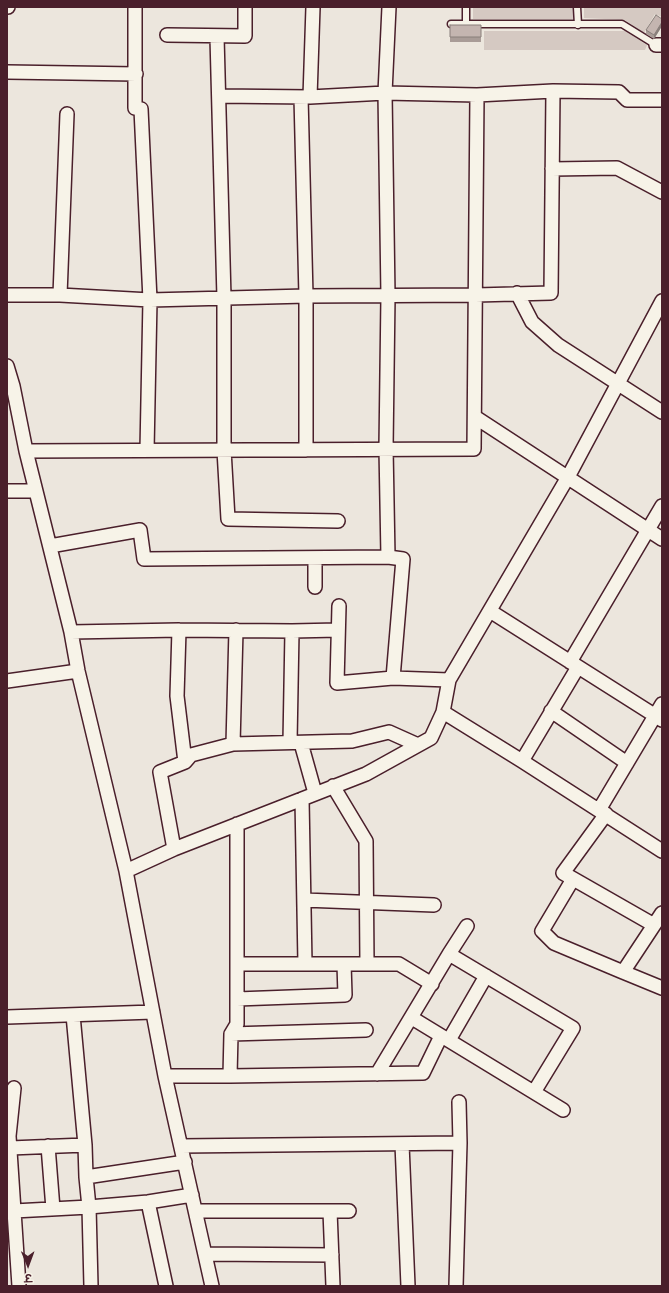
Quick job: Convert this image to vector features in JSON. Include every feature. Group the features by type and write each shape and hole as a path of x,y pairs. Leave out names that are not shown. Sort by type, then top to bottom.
{"street":[{"path":"135,7 135,108 141,109 150,300 147,450"},
{"path":"167,35 217,37 245,36 245,7"},
{"path":"306,450 305,97 313,7"},
{"path":"388,557 386,448 388,296 385,93 389,7"},
{"path":"217,37 224,298 224,450 228,519 338,521"},
{"path":"7,72 136,74"},
{"path":"219,96 305,97 385,93 478,95 553,91 619,92 628,100 662,100"},
{"path":"7,295 60,295 150,300 306,296 552,293 553,91"},
{"path":"26,451 306,450 386,448 474,449 478,95"},
{"path":"60,295 67,114"},
{"path":"552,168 617,168 662,192"},
{"path":"517,293 532,322 558,345 662,412"},
{"path":"126,871 237,824 366,774 431,738 443,712 449,680 568,477 662,301"},
{"path":"7,366 10,386 71,632 78,671 126,871 165,1076 212,1286"},
{"path":"475,417 662,539"},
{"path":"7,491 35,491"},
{"path":"522,761 552,711 574,664 662,506"},
{"path":"50,546 140,530 144,560 388,557 403,559 393,678"},
{"path":"315,558 315,587"},
{"path":"339,606 337,683 393,678 449,680"},
{"path":"490,611 658,718"},
{"path":"179,630 177,696 185,762"},
{"path":"232,744 236,630"},
{"path":"71,632 338,630"},
{"path":"292,631 296,742 315,793"},
{"path":"7,681 78,671"},
{"path":"654,925 564,873 602,812 627,763 658,718 662,704"},
{"path":"552,711 627,763"},
{"path":"443,712 662,851"},
{"path":"174,850 160,772 185,762 192,755 232,744 352,741 389,732 418,745"},
{"path":"333,786 366,841 367,964"},
{"path":"302,799 305,964"},
{"path":"230,1076 231,1034 237,1024 237,824"},
{"path":"573,879 542,931 554,943 662,988"},
{"path":"304,900 434,905"},
{"path":"623,972 662,913"},
{"path":"377,1074 467,926"},
{"path":"449,954 573,1028 534,1092"},
{"path":"237,964 399,964 432,984"},
{"path":"237,999 345,995 344,964"},
{"path":"165,1076 423,1073 486,976"},
{"path":"7,1017 153,1012"},
{"path":"73,1015 85,1145 89,1207 91,1286"},
{"path":"412,1018 563,1110"},
{"path":"231,1034 366,1030"},
{"path":"14,1088 9,1136 19,1286"},
{"path":"456,1286 460,1143 459,1102"},
{"path":"181,1146 460,1143"},
{"path":"402,1144 408,1286"},
{"path":"10,1148 85,1145"},
{"path":"48,1146 53,1209"},
{"path":"86,1177 185,1162"},
{"path":"14,1211 148,1202 192,1195"},
{"path":"148,1202 166,1286"},
{"path":"330,1211 333,1286"},
{"path":"196,1212 349,1211"},
{"path":"205,1254 332,1255"}],"lane":[{"path":"466,7 466,24"},
{"path":"577,7 578,25"},
{"path":"451,24 622,24 659,45"}],"shaded area":[{"path":"473,7 573,7 573,19 473,19"},
{"path":"584,7 662,7 662,17 655,14 644,33 625,20 584,18"},
{"path":"484,31 625,31 647,45 645,50 484,50"}],"building":[{"path":"656,15 662,19 662,22 654,35 646,30"},
{"path":"450,25 481,25 481,37 450,37"}]}
